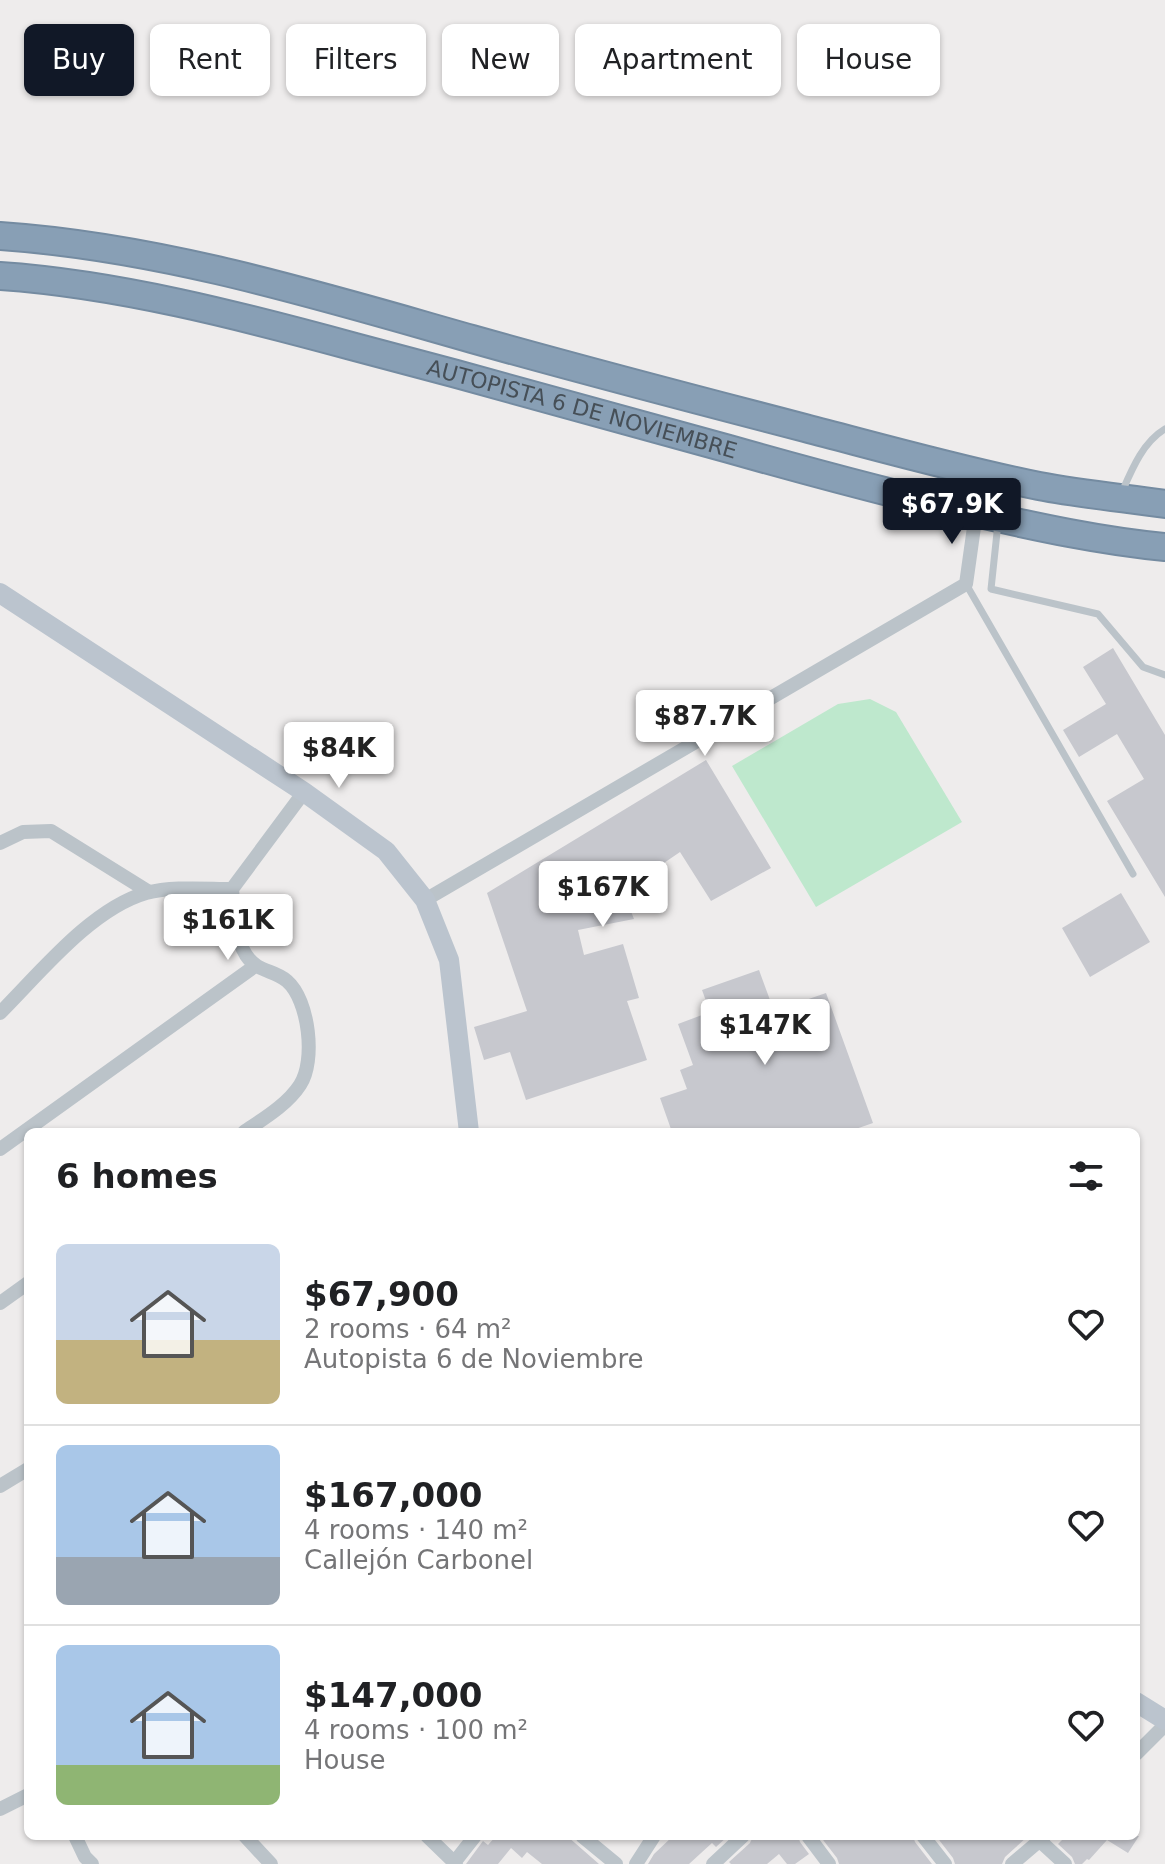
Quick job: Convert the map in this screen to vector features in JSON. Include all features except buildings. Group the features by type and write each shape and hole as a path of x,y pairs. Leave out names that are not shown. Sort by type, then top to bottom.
{"highway":[{"name":"AUTOPISTA 6 DE NOVIEMBRE","path":"0,236 110,249 213,269 611,378 940,463 1040,486 1165,504"},
{"name":"AUTOPISTA 6 DE NOVIEMBRE","path":"0,276 109,290 211,310 532,394 795,468 987,516 1040,528 1165,547"}],"main road":[{"path":"0,593 304,792 386,851 425,900 449,960 469,1128"},
{"path":"1140,1705 1165,1723"}],"street":[{"path":"425,900 966,584 987,516"},
{"path":"250,1128 280,1106 300,1085 306,1071 308,1023 299,999 287,980 255,966 244,952 235,921 232,889 304,792"},
{"path":"0,843 23,832 51,831 149,892"},
{"path":"0,1013 87,926 126,901 149,892 232,889"},
{"path":"29,1128 255,966"},
{"path":"0,1149 24,1132"},
{"path":"2,1298 24,1285"},
{"path":"0,1486 24,1471"},
{"path":"1140,1750 1165,1723"},
{"path":"0,1809 24,1797"},
{"path":"77,1840 85,1862"},
{"path":"249,1840 271,1864"},
{"path":"431,1840 455,1863 472,1840"},
{"path":"587,1840 616,1864"},
{"path":"636,1864 651,1840"},
{"path":"713,1864 739,1840"},
{"path":"811,1840 829,1864"},
{"path":"926,1840 945,1864"},
{"path":"1012,1864 1041,1840"},
{"path":"1045,1840 1065,1864"}],"lane":[{"path":"1120,498 1135,462 1158,433 1165,429"},
{"path":"987,516 991,589 1098,614 1143,667 1165,675"},
{"path":"966,584 1133,874"}],"green space":[{"path":"870,699 896,712 962,822 816,907 732,766 838,704"}]}
